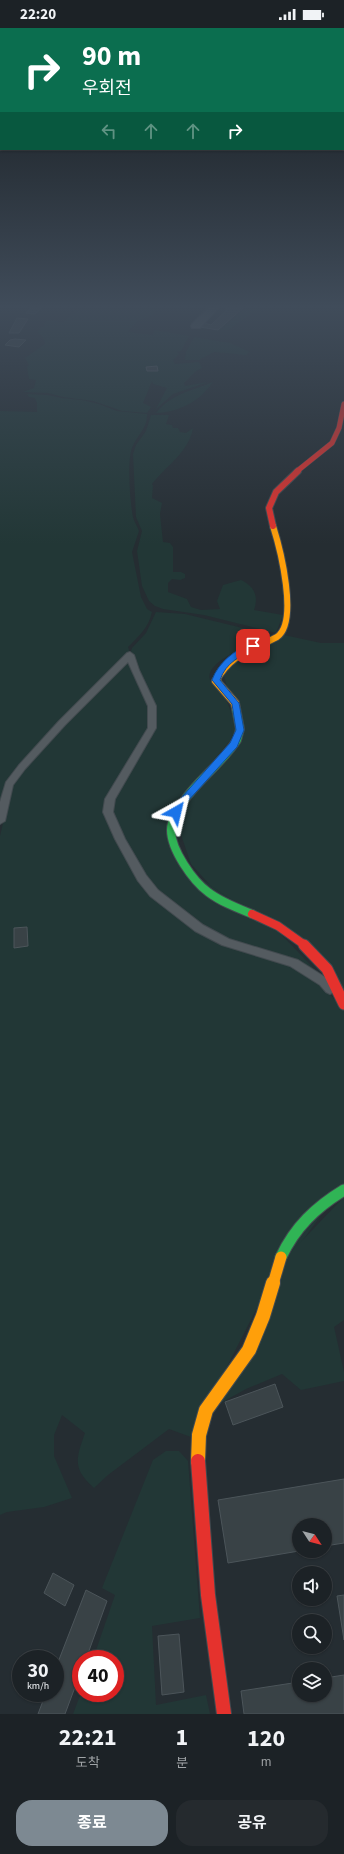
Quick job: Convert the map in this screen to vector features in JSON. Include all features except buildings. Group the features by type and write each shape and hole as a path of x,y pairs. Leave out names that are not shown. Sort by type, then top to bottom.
{"street":[{"path":"342,1002 327,969 298,939 278,926 211,896 194,880 184,865 176,848 171,830 176,812 184,800 234,745 240,730 236,703 216,680 220,670 228,661 240,653 253,646 279,636 285,628 286,610 284,572 279,544 268,510 272,500 282,485 333,442 344,404"},
{"path":"224,1714 202,1549 198,1448 203,1415 218,1389 238,1368 254,1337 268,1303 277,1269 292,1233 308,1212 322,1201 344,1190"}],"lane":[{"path":"0,821 9,784 22,767 62,723 130,655 135,670 152,706 152,728 110,799 108,812 131,860 142,878 154,893 200,928 226,942 294,963 324,982 342,1002"}],"green space":[{"path":"34,387 150,387 143,403 151,407 147,413 122,411 93,401 63,397 48,393 23,392"},
{"path":"162,387 194,387 173,394 156,409 167,388"},
{"path":"201,387 210,387 196,400 181,408 156,413 168,401"},
{"path":"27,394 48,395 82,400 99,404 117,411 147,414 146,424 130,454 130,482 133,517 139,531 132,552 141,597 147,609 152,612 146,627 128,647 130,653 20,766 0,810 0,411 37,412 37,403 35,398 29,397"},
{"path":"151,415 169,415 166,424 172,425 173,428 178,428 180,432 186,433 193,428 191,437 182,452 152,484 152,498 162,503 160,514 163,542 170,543 173,547 173,572 181,572 185,574 185,578 180,580 172,579 168,583 168,592 187,599 191,607 201,610 220,609 217,601 223,585 241,580 252,588 256,596 254,610 283,615 276,633 204,615 163,609 155,606 149,601 142,586 137,551 142,531 136,517 133,454 136,445 146,431"},
{"path":"156,612 185,614 272,635 232,653 214,667 210,674 211,682 225,698 228,704 235,735 181,799 176,862 276,929 326,981 227,940 201,927 156,891 144,877 111,812 113,799 155,722 131,651 146,633"},
{"path":"284,635 321,643 344,643 344,998 330,966 210,885 191,864 180,832 187,801 232,754 230,696 222,670"},
{"path":"129,660 150,706 149,728 107,799 128,861 197,930 293,965 321,984 344,1010 344,1184 265,1292 191,1437 169,1429 108,1475 94,1488 82,1475 78,1463 78,1457 85,1433 62,1415 54,1435 54,1456 72,1498 44,1507 7,1512 0,1515 0,836 12,785 41,748"},
{"path":"344,1197 344,1320 334,1327 344,1372 344,1381 301,1390 282,1374 246,1389 217,1405 290,1253"},
{"path":"166,1451 179,1451 188,1461 200,1618 152,1626 156,1705 206,1695 210,1714 73,1714 78,1702 124,1702 124,1650 96,1650 115,1595 102,1588 153,1460"}],"traffic: fast":[{"path":"236,708 240,724 240,733 237,740 183,802 176,812 172,822 171,831 179,854 193,878 200,886 217,898 252,914"},
{"path":"281,1257 292,1236 306,1218 314,1210 344,1190"}],"traffic: slow":[{"path":"236,708 235,703 216,681 220,673 230,662 247,650 279,636 285,626 287,614 285,582 273,526"},
{"path":"198,1461 199,1435 206,1410 249,1350 263,1316 281,1257"}],"traffic: jam":[{"path":"273,526 269,508 276,492 289,478 332,443 339,428 344,404"},
{"path":"252,914 278,926 298,939 311,951 327,969 344,1004"},
{"path":"198,1461 208,1595 224,1714"}],"route":[{"path":"176,812 184,800 234,745 240,730 236,703 216,680 220,670 228,661 253,646"}]}
